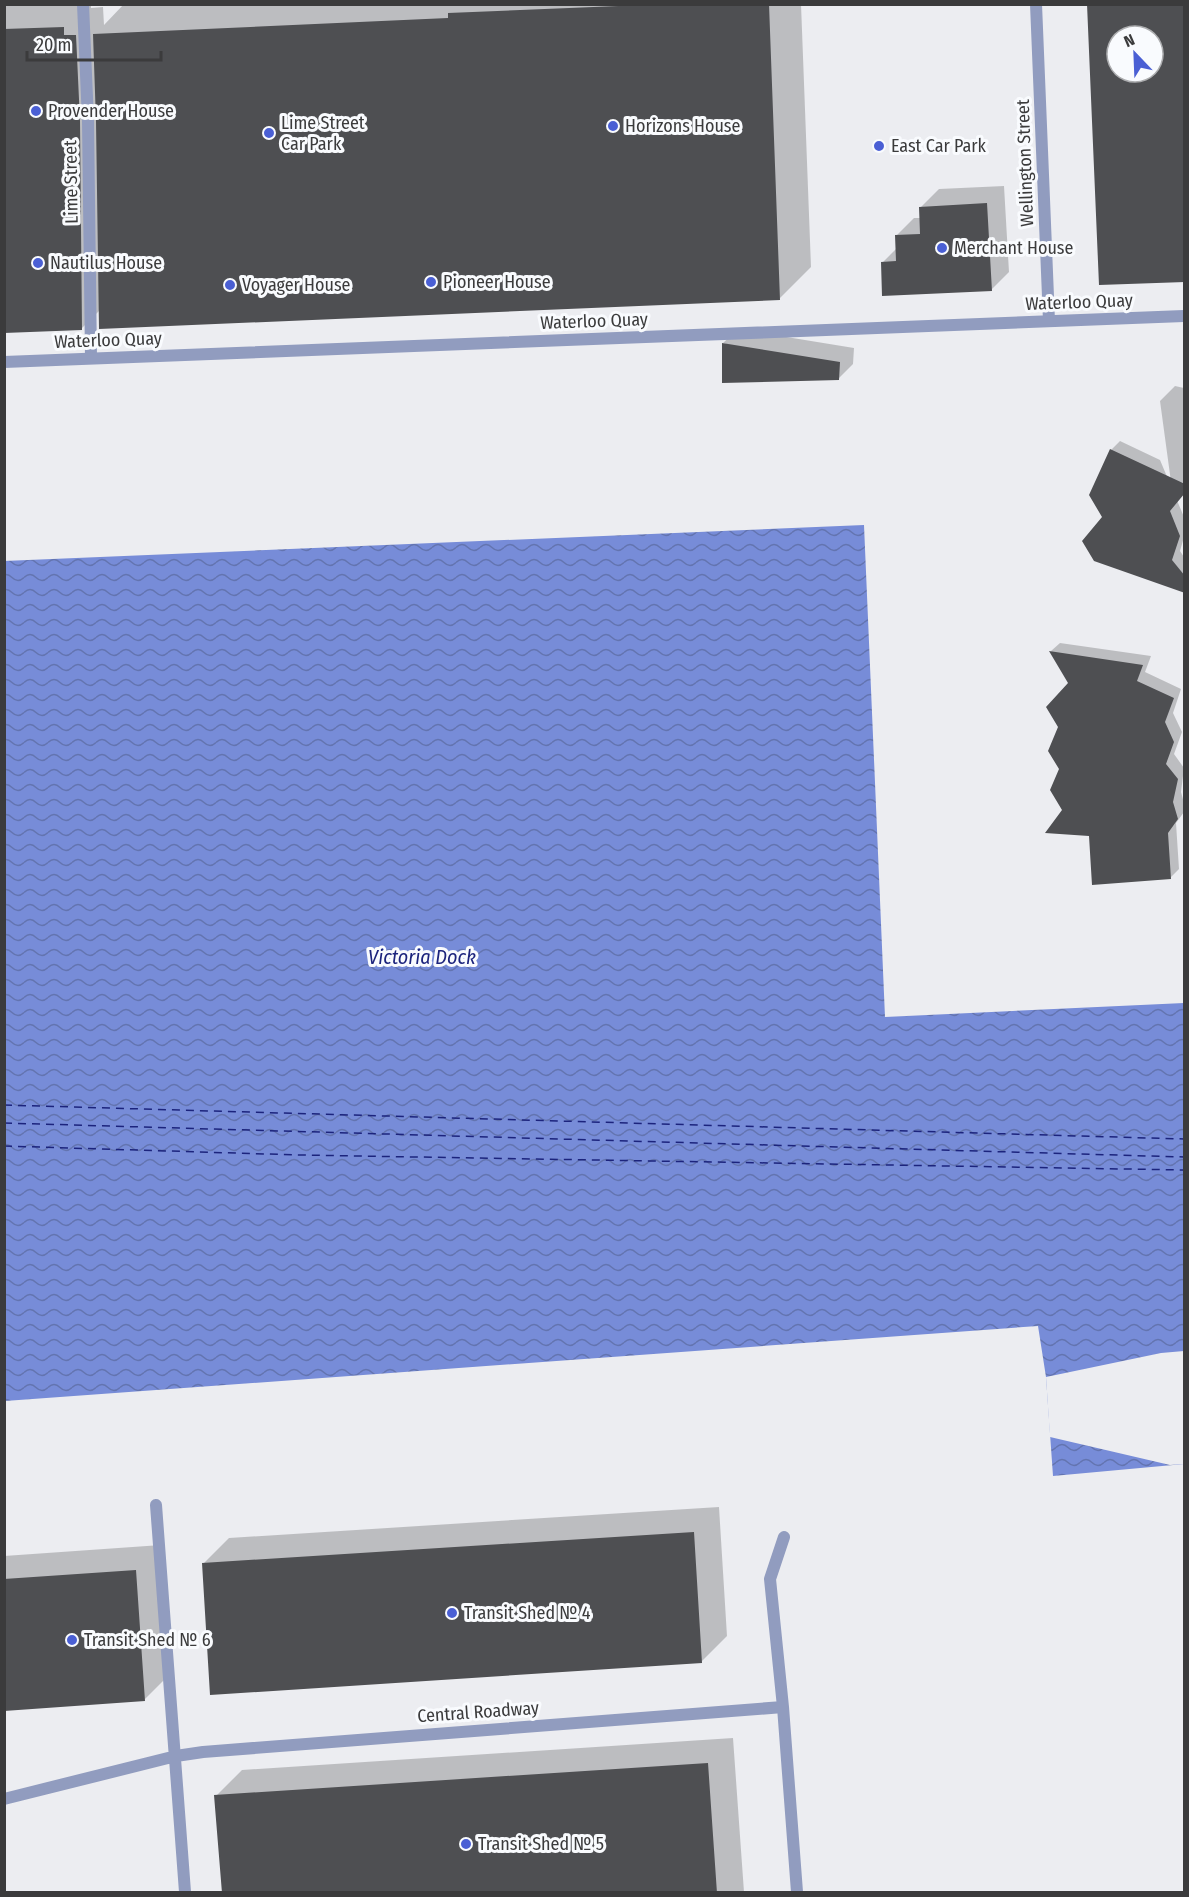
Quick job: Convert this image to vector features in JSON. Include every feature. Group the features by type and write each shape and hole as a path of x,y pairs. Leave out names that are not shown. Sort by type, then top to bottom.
{"street":[{"name":"Lime Street","path":"84,4 91,358"},
{"name":"Wellington Street","path":"1036,4 1049,321"},
{"name":"Waterloo Quay","path":"4,362 1185,316"},
{"path":"156,1504 185,1893"},
{"path":"784,1538 770,1579 783,1707 797,1893"},
{"name":"Central Roadway","path":"4,1799 176,1756 203,1752 783,1707"}],"water":[{"name":"Victoria Dock","path":"864,525 885,1017 1184,1003 1184,1464 1053,1476 1046,1377 1038,1326 5,1401 4,561"}],"pier":[{"path":"1184,1351 1184,1464 1170,1465 1050,1437 1046,1377 1161,1353"}],"building":[{"path":"667,4 769,4 780,300 99,329 93,34 448,18 448,13"},
{"path":"1087,4 1185,4 1185,282 1099,285"},
{"path":"64,27 64,35 76,35 80,121 82,330 4,333 4,29"},
{"name":"Merchant House","path":"987,203 992,291 882,296 881,262 896,261 895,235 920,234 919,207"},
{"path":"722,343 840,362 839,380 722,383"},
{"path":"1110,449 1185,484 1185,493 1170,511 1180,536 1172,560 1185,576 1185,593 1094,561 1082,541 1102,517 1089,495"},
{"path":"1049,651 1143,665 1137,681 1174,698 1165,722 1174,742 1166,764 1178,779 1173,802 1178,819 1168,833 1171,879 1092,885 1089,836 1045,833 1062,810 1050,790 1059,769 1048,751 1058,727 1046,707 1068,683"},
{"name":"Transit Shed № 4","path":"694,1532 702,1663 210,1695 202,1563"},
{"name":"Transit Shed № 6","path":"136,1570 145,1701 4,1711 4,1579"},
{"name":"Transit Shed № 5","path":"708,1763 717,1893 222,1893 214,1795"}],"ferry route":[{"path":"4,1105 1184,1139"},
{"path":"4,1123 1184,1157"},
{"path":"4,1146 299,1155 1184,1170"}],"place":[{"name":"Provender House","path":"36,111"},
{"name":"Horizons House","path":"613,126"},
{"name":"Lime Street Car Park","path":"269,133"},
{"name":"East Car Park","path":"879,146"},
{"name":"Merchant House","path":"942,248"},
{"name":"Nautilus House","path":"38,263"},
{"name":"Pioneer House","path":"431,282"},
{"name":"Voyager House","path":"230,285"},
{"name":"Transit Shed № 4","path":"452,1613"},
{"name":"Transit Shed № 6","path":"72,1640"},
{"name":"Transit Shed № 5","path":"466,1844"}]}
